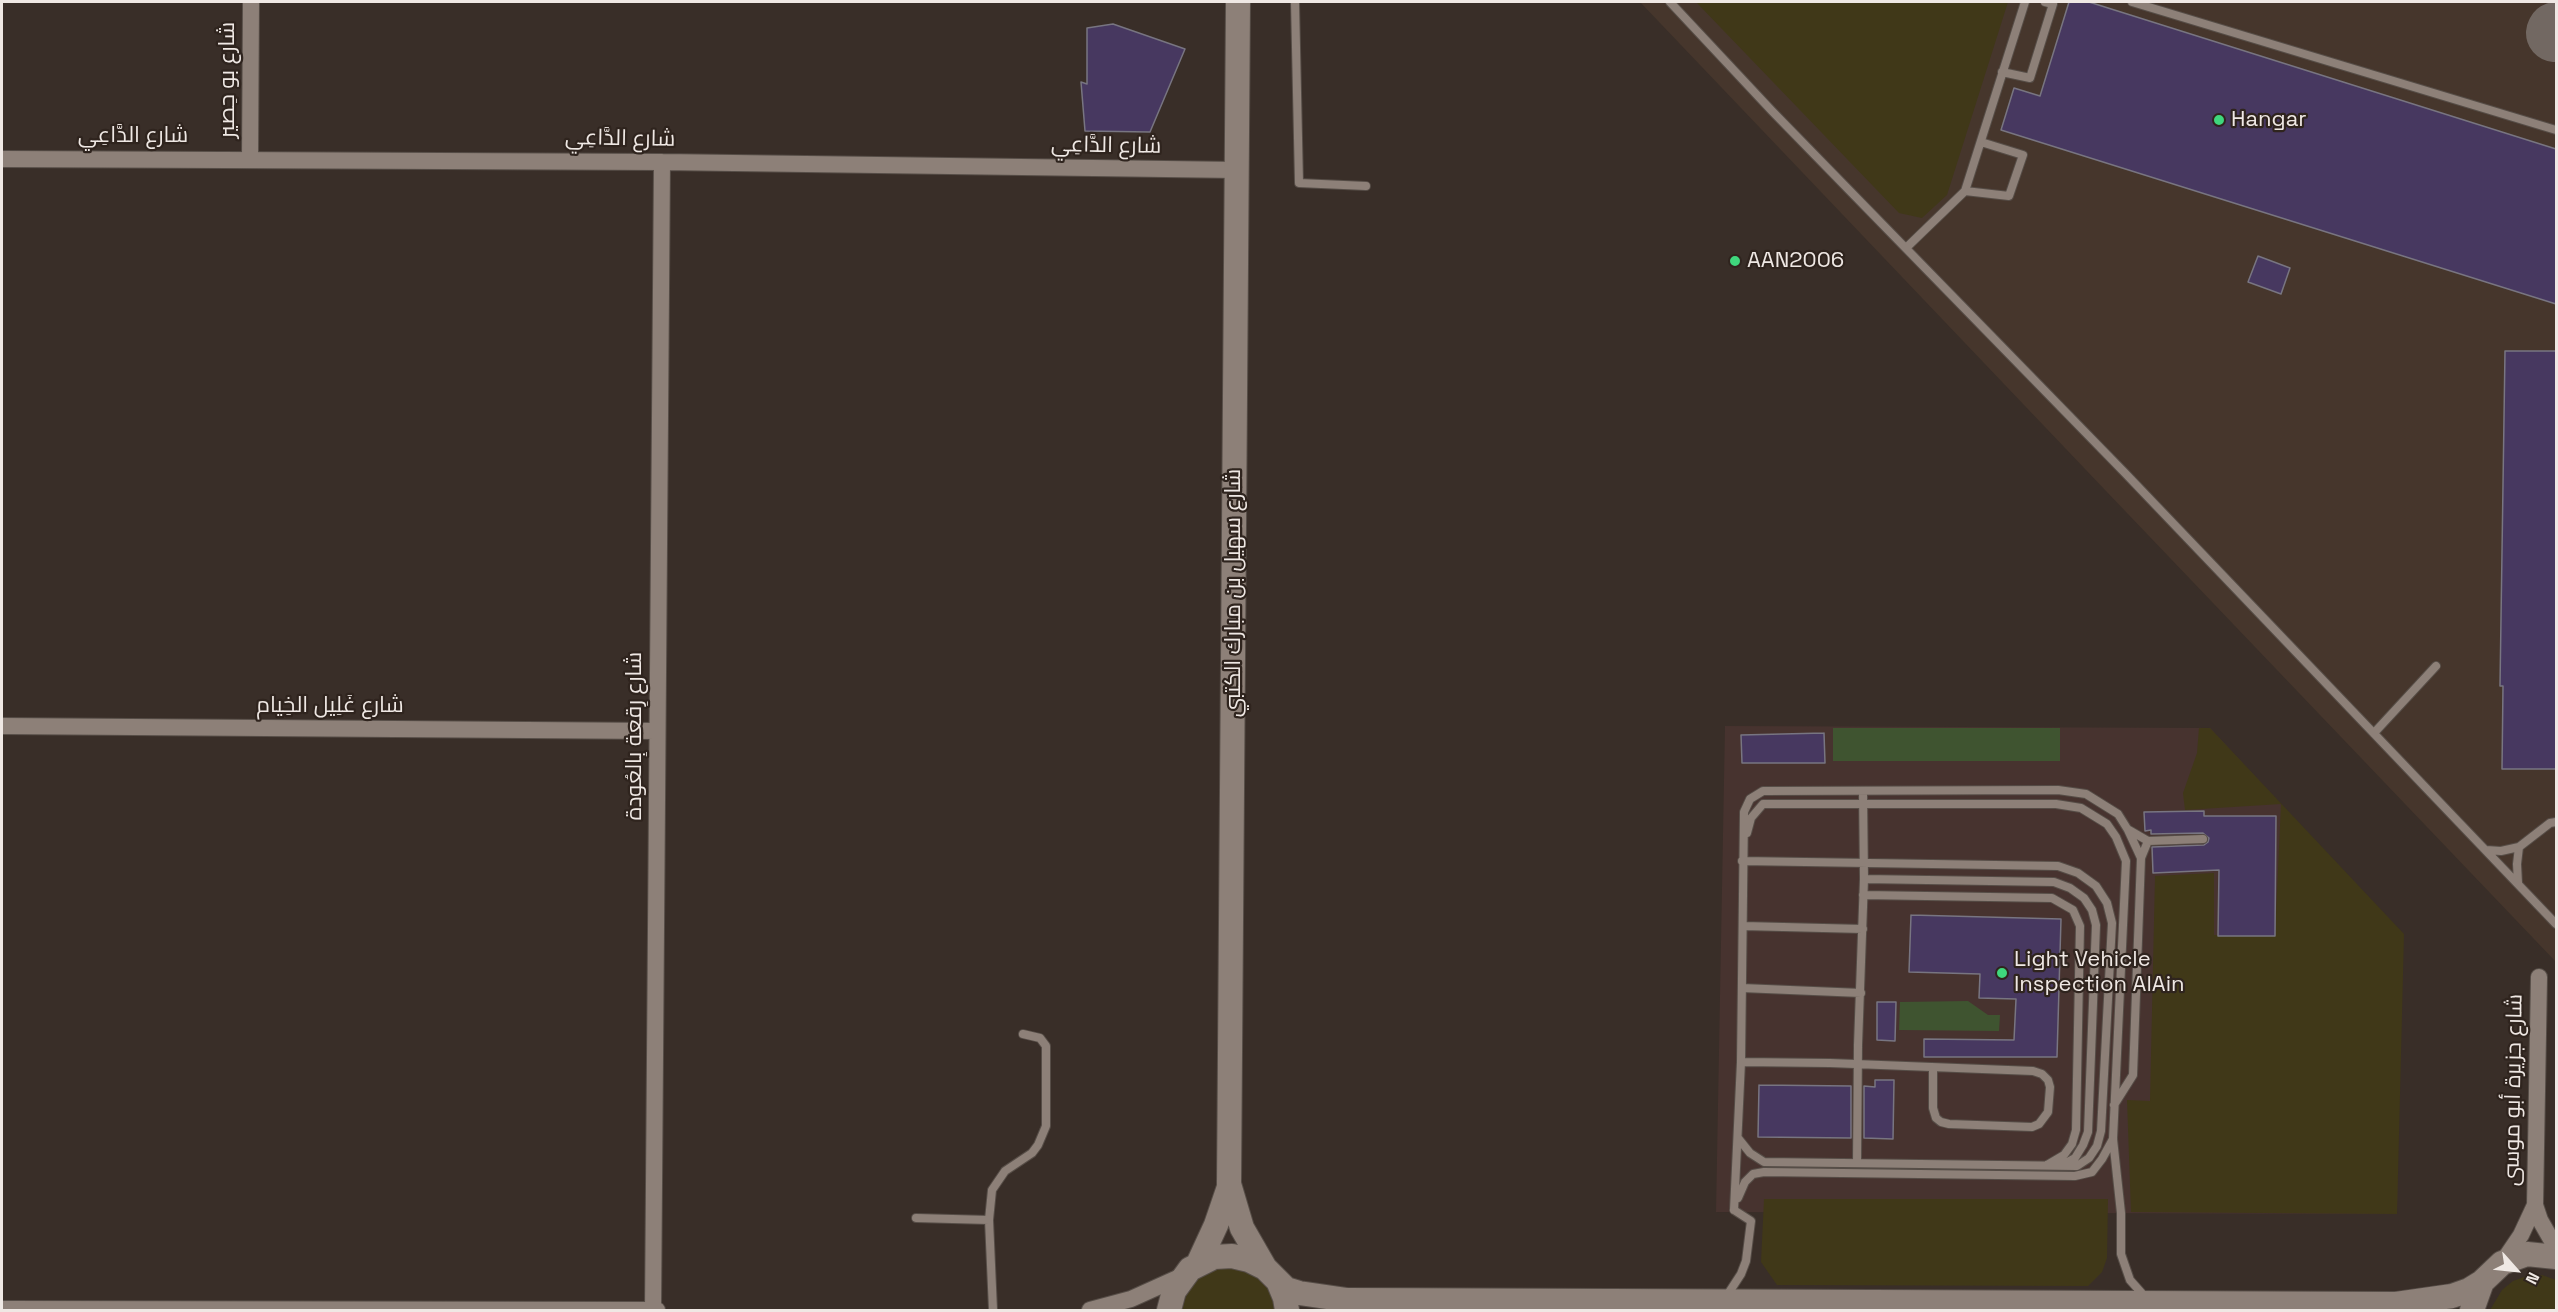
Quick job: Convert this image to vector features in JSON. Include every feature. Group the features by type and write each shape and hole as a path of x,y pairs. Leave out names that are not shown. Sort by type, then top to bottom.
{"street":[{"name":"شارع بو حِصير","path":"250,159 251,2"},
{"name":"شارع سهيل بن مبارك الكتبي","path":"1169,1311 1174,1291 1190,1270 1216,1226 1229,1185 1238,2"},
{"name":"شارع الدَّاعِي","path":"2,159 662,162 1237,170"},
{"name":"شارع رِقعة بِالعُودة","path":"655,1310 662,162"},
{"name":"شارع غَلِيل الخِيام","path":"2,726 657,731"},
{"name":"شارع جزيرة أبو موسى","path":"2539,977 2535,1205 2540,1220 2556,1248"},
{"name":"شارع سهيل بن مبارك الكتبي","path":"1229,1185 1242,1228 1285,1298 1287,1311"},
{"name":"شارع جزيرة أبو موسى","path":"2502,1263 2521,1235 2535,1205"},
{"path":"1090,1311 1131,1299 1214,1257 1232,1256 1249,1260 1286,1289 1347,1300 2396,1304 2452,1296 2469,1290 2482,1282 2502,1263 2527,1254 2556,1257"},
{"path":"2472,1311 2482,1282"},
{"path":"2,1309 655,1310"}],"lane":[{"path":"1295,2 1299,183 1366,186"},
{"path":"1670,2 2556,924"},
{"path":"1906,248 1965,191 2025,2"},
{"path":"2002,72 2030,78 2053,4 2045,2"},
{"path":"2132,2 2556,130"},
{"path":"1965,191 2010,196 2023,155 1981,142"},
{"path":"2374,733 2436,666"},
{"path":"1734,1210 1741,1062 1742,861 1744,812 1749,798 1763,791 2058,790 2086,794 2118,814 2141,858"},
{"path":"1857,1163 1864,879 1863,792"},
{"path":"1744,842 1751,818 1763,804 2056,804 2081,808 2107,825 2116,837 2126,861 2113,1139 2121,1213 2121,1254 2125,1271 2138,1291 2152,1303"},
{"path":"2486,850 2501,851 2520,847 2550,823 2556,822"},
{"path":"2128,830 2148,842 2203,839"},
{"path":"2114,1105 2133,1075 2141,858 2148,842"},
{"path":"2518,884 2517,864 2520,847"},
{"path":"1738,1138 1750,1153 1764,1162 2077,1166 2089,1158 2097,1146 2101,1131 2112,923 2108,903 2096,886 2078,873 2058,866 1742,861"},
{"path":"1864,879 2054,882 2070,888 2084,898 2092,910 2096,925 2088,1132 2075,1158 2062,1166"},
{"path":"1863,895 2052,898 2062,902 2077,916 2080,926 2076,1130 2072,1144 2064,1155 2047,1166"},
{"path":"1743,926 1863,929"},
{"path":"1742,988 1861,993"},
{"path":"993,1311 989,1220 992,1190 1005,1171 1032,1153 1046,1126 1046,1046 1040,1038 1023,1034"},
{"path":"1741,1062 2033,1071 2042,1074 2050,1087 2048,1112 2039,1124 2032,1127 1941,1122 1936,1118 1933,1108 1933,1069"},
{"path":"1734,1210 1745,1182 1753,1174 1764,1172 2075,1176 2092,1172 2113,1139"},
{"path":"1722,1302 1741,1274 1748,1250 1751,1221 1734,1210"},
{"path":"916,1218 989,1220"}],"shaded area":[{"path":"1640,2 2556,2 2556,962 2106,491"},
{"path":"1725,726 2210,728 2402,934 2397,1214 1716,1212"}],"green space":[{"path":"1833,728 2060,728 2060,761 1833,761"},
{"path":"1968,1001 1988,1015 2000,1015 1999,1031 1899,1030 1900,1002"}],"sand":[{"path":"1696,2 2008,2 1947,195 1922,218 1899,213"},
{"path":"2199,728 2210,728 2404,934 2397,1214 2131,1212 2127,1100 2150,1101 2155,876 2214,873 2214,935 2275,936 2281,804 2185,810 2183,793 2197,753"},
{"path":"1764,1199 2108,1199 2107,1258 2102,1272 2088,1286 1777,1285 1761,1262"},
{"path":"1225,1267 1241,1269 1257,1277 1267,1288 1274,1302 1274,1310 1182,1310 1188,1290 1199,1278"},
{"path":"2542,1275 2556,1280 2556,1310 2490,1310 2502,1290 2513,1281 2527,1276"}],"building":[{"path":"2069,2 2089,2 2556,149 2556,304 2001,130 2014,88 2040,96"},
{"path":"1113,24 1185,49 1150,132 1085,131 1081,82 1087,84 1087,28"},
{"path":"2258,256 2290,268 2281,294 2248,282"},
{"path":"2505,351 2556,351 2556,769 2502,769 2503,686 2500,686"},
{"path":"1824,733 1825,763 1742,763 1741,735"},
{"path":"2204,811 2204,816 2276,816 2275,936 2218,936 2219,870 2153,873 2152,847 2204,845 2209,838 2203,833 2151,834 2151,830 2145,831 2144,812"},
{"name":"Light Vehicle Inspection AlAin","path":"1911,915 2061,919 2057,1057 1924,1057 1924,1039 2014,1040 2016,999 1979,998 1980,974 1909,972"},
{"path":"1877,1002 1896,1002 1895,1041 1877,1040"},
{"path":"1875,1080 1894,1080 1893,1139 1864,1138 1864,1086 1875,1087"},
{"path":"1759,1085 1851,1086 1851,1138 1758,1137"}],"place":[{"name":"Hangar","path":"2219,120"},
{"name":"AAN2006","path":"1735,261"},
{"name":"Light Vehicle Inspection AlAin","path":"2002,973"}]}
